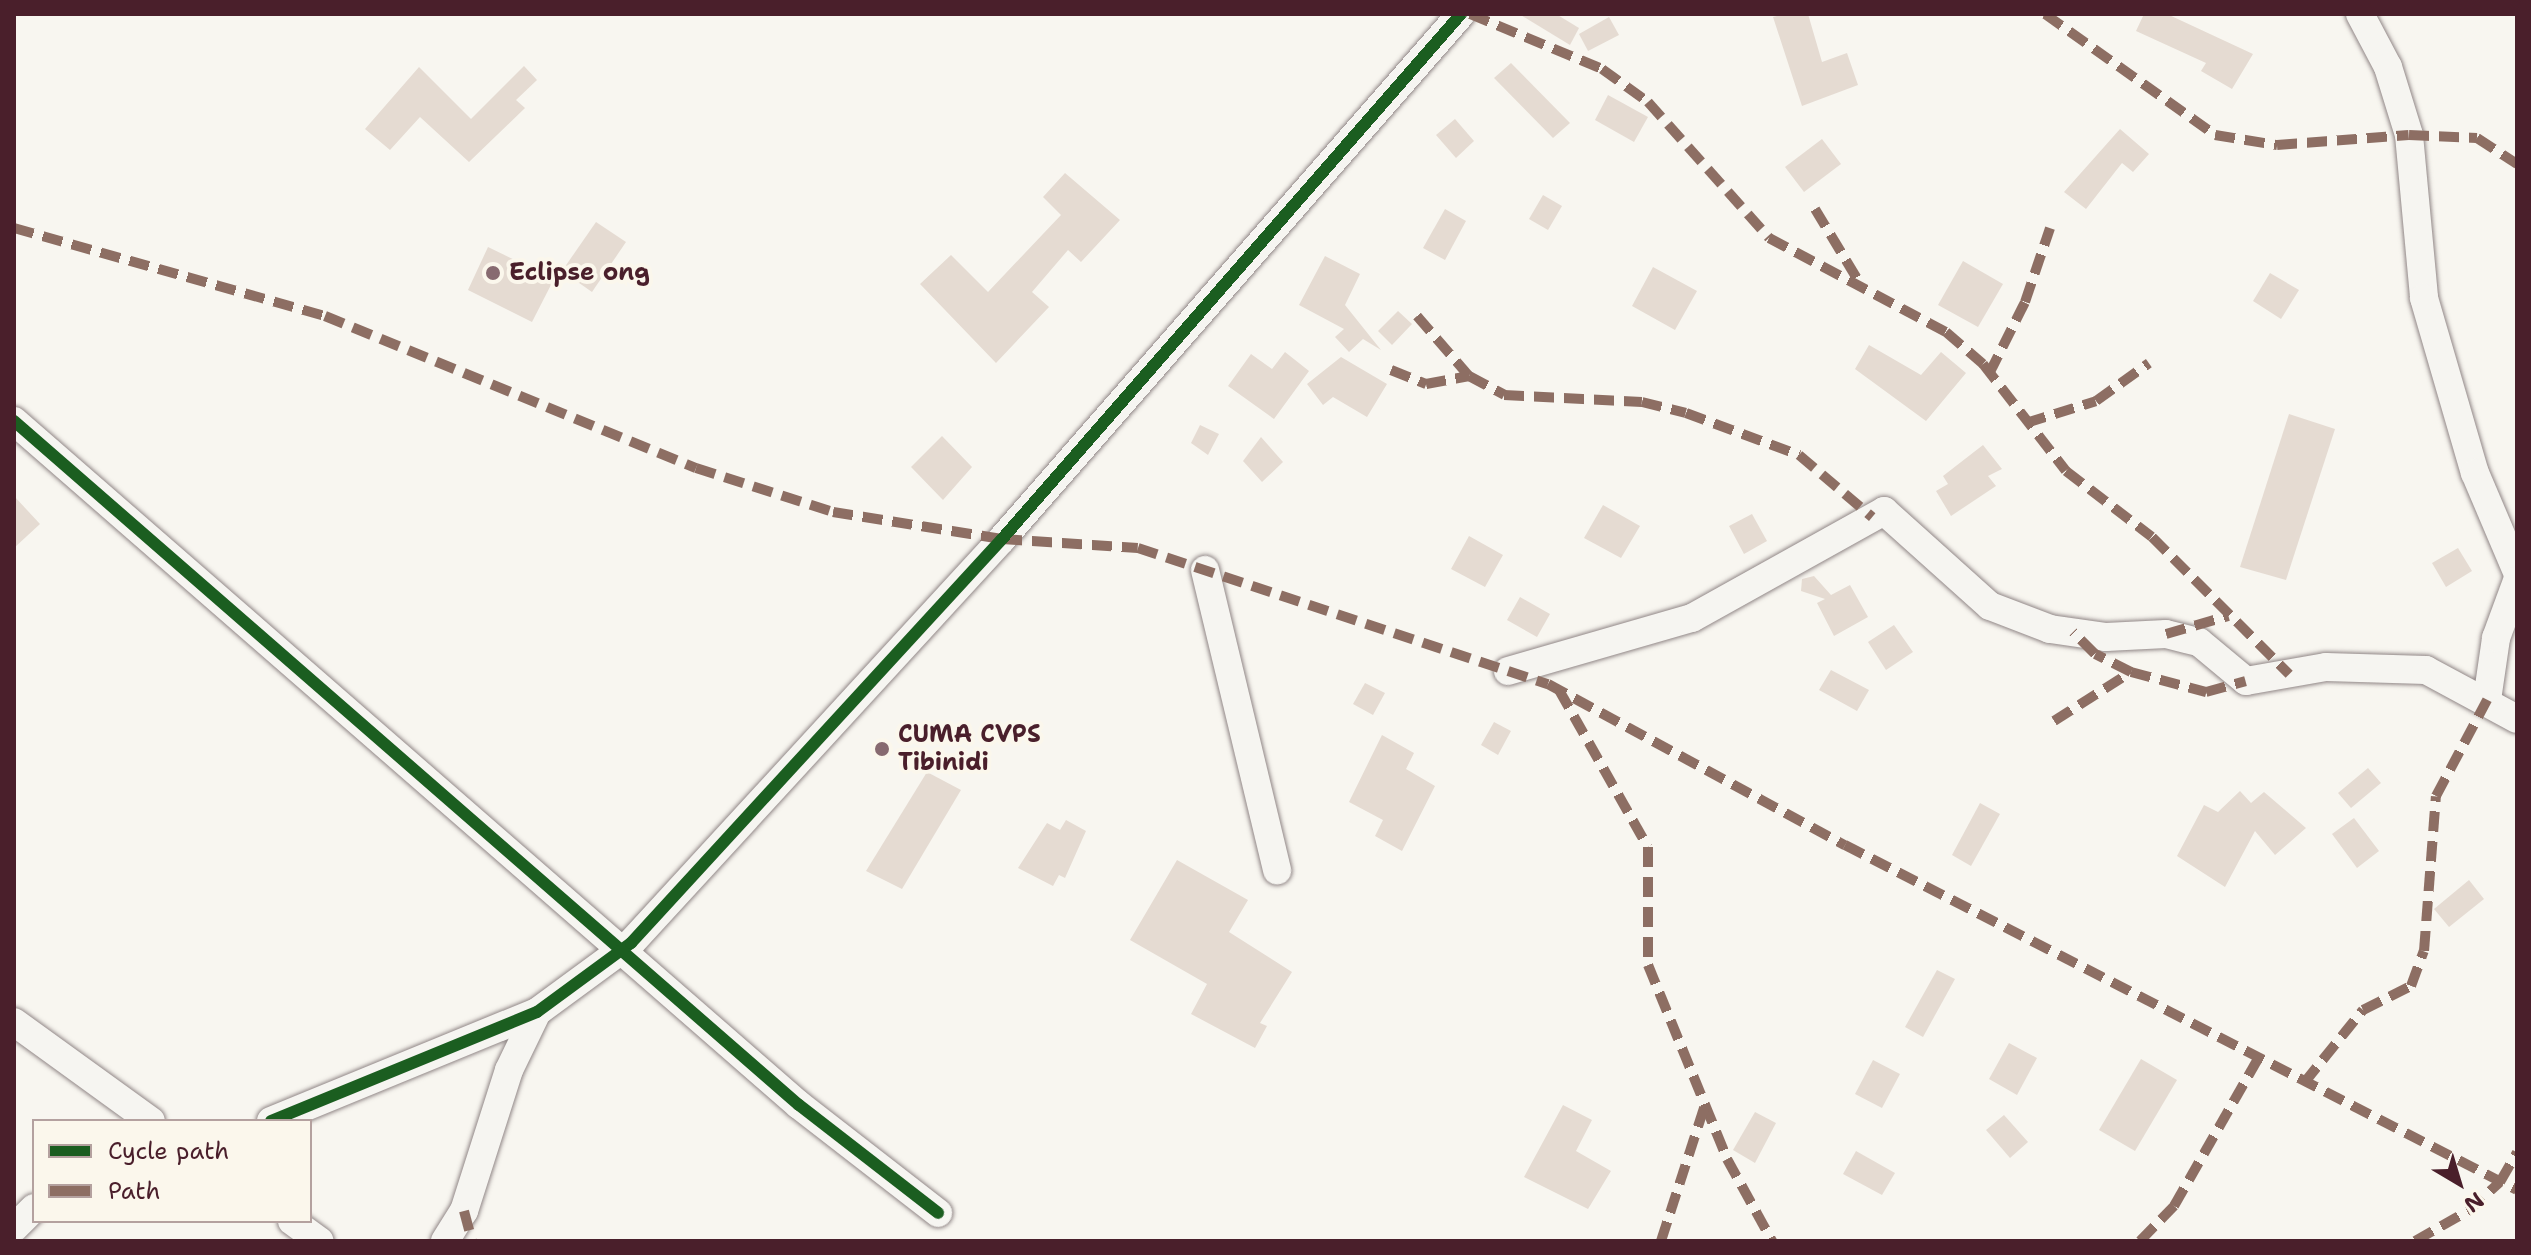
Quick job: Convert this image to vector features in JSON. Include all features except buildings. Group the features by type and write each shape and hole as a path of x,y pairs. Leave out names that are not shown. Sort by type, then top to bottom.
{"street":[{"path":"276,1119 537,1012 622,949 1002,539 1461,14"},
{"path":"2360,14 2388,67 2409,135 2424,298 2475,473 2517,572"},
{"path":"14,421 799,1105 938,1213"},
{"path":"1508,671 1692,618 1884,511 1990,606 2050,629 2106,637 2166,634 2199,642 2246,681 2326,667 2426,670 2487,700 2517,719"},
{"path":"1205,570 1277,870"},
{"path":"2487,700 2496,638 2517,581"},
{"path":"445,1241 464,1211 509,1070 537,1012"},
{"path":"14,1022 148,1119"},
{"path":"14,1228 32,1210"},
{"path":"295,1223 320,1241"}],"marked path":[{"path":"1470,14 1602,69 1648,102 1769,238 1946,332 1983,364 2066,471 2152,537 2289,674"},
{"path":"2045,14 2215,135 2277,145 2409,135 2477,138 2517,164"},
{"path":"1815,209 1862,287"},
{"path":"14,228 325,316 696,468 833,512 1002,539 1138,548 1548,684 1845,845 2517,1190"},
{"path":"1989,374 2025,302 2050,228"},
{"path":"1417,316 1469,376 1504,395 1642,402 1686,413 1799,455 1872,517"},
{"path":"2026,423 2096,401 2149,363"},
{"path":"1391,370 1426,384 1469,376"},
{"path":"2166,634 2228,616"},
{"path":"2054,721 2131,672 2095,654 2073,632"},
{"path":"2131,672 2206,692 2246,681"},
{"path":"1559,690 1648,847 1648,965 1727,1159 1772,1241"},
{"path":"2304,1083 2363,1010 2411,986 2424,951 2436,796 2487,700"},
{"path":"2140,1241 2174,1206 2258,1059"},
{"path":"1661,1241 1705,1105"},
{"path":"2415,1241 2468,1211 2500,1182 2517,1152"},
{"path":"464,1211 472,1241"}],"cycle path":[{"path":"276,1119 537,1012 631,943 1002,539 1461,14"},
{"path":"14,421 799,1105 938,1213"}],"place":[{"name":"Eclipse ong","path":"493,273"},
{"name":"CUMA CVPS Tibinidi","path":"882,749"}]}
